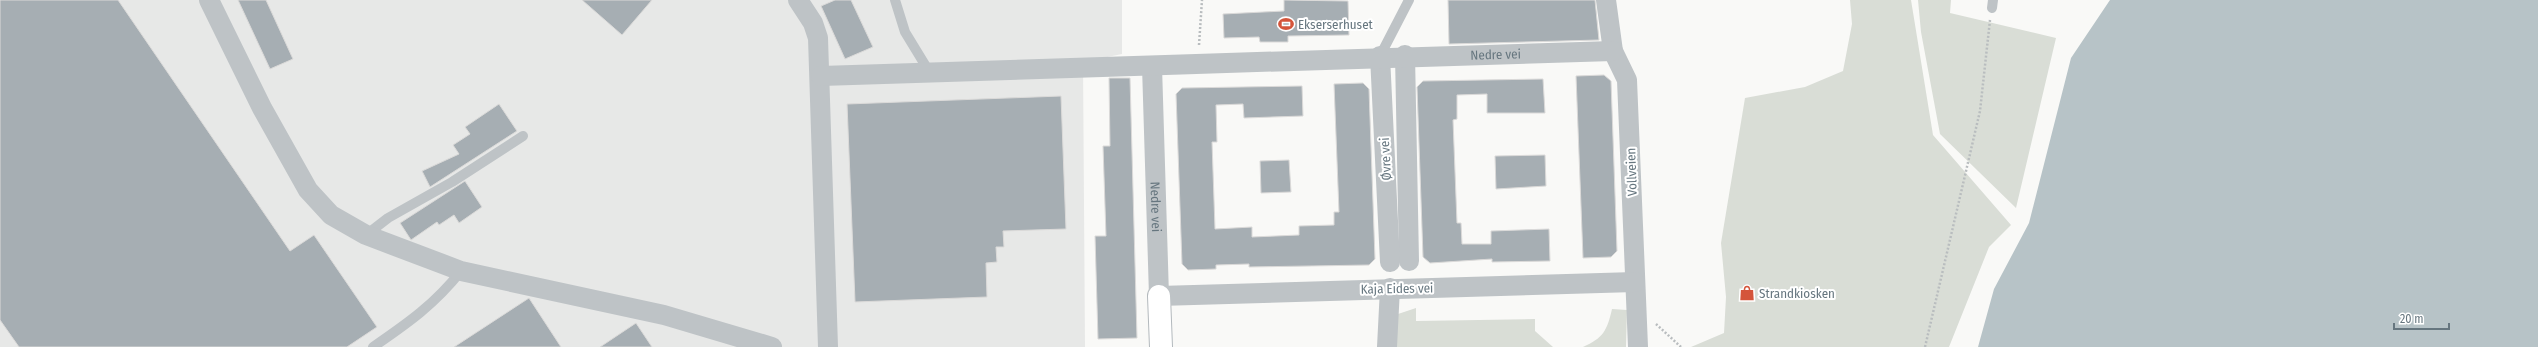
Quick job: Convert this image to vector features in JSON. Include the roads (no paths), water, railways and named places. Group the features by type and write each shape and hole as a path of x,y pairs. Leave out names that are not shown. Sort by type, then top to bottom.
{"main road":[{"name":"Nedre vei","path":"1159,296 1161,347"}],"street":[{"path":"209,0 262,108 308,190 331,215 366,235 461,270 664,315 772,347"},
{"path":"798,0 813,23 818,38 821,76 828,347"},
{"name":"Vollveien","path":"1606,0 1613,51 1627,80 1638,347"},
{"name":"Nedre vei","path":"821,76 1152,66 1380,56 1613,51"},
{"name":"Øvre vei","path":"1380,56 1390,262"},
{"name":"Øvre vei","path":"1405,56 1409,261"},
{"name":"Nedre vei","path":"1152,66 1159,296"},
{"name":"Kaja Eides vei","path":"1159,296 1390,288 1635,282"},
{"path":"1387,347 1390,288"}],"lane":[{"path":"895,0 905,32 930,73"},
{"path":"1380,56 1409,0"},
{"path":"366,235 388,218 452,182 523,136"},
{"path":"373,347 406,325 441,296 461,270"}],"place":[{"name":"Ekserserhuset","path":"1286,24"},
{"name":"Strandkiosken","path":"1747,293"}]}
